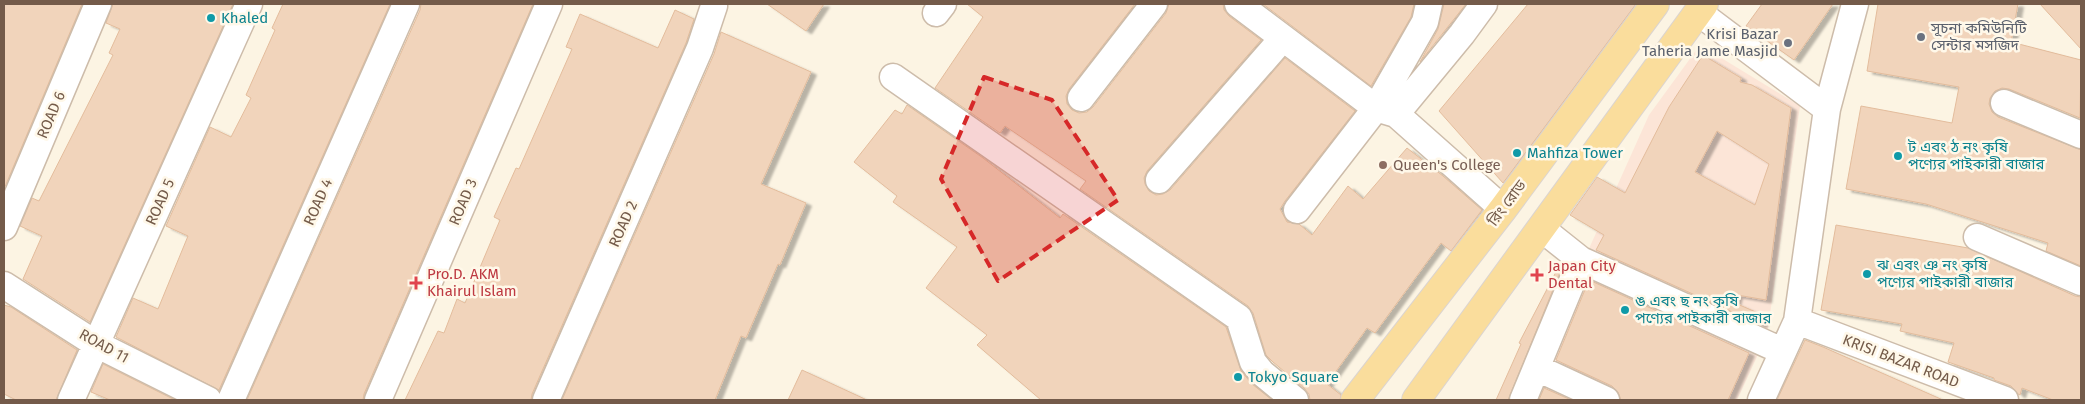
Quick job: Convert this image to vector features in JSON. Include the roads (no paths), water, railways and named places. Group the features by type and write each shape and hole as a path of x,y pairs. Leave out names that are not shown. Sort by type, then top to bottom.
{"main road":[{"name":"রিং রোড","path":"1355,400 1503,209 1655,4"},
{"path":"1416,400 1701,8"}],"street":[{"name":"ROAD 6","path":"4,227 98,4"},
{"name":"ROAD 5","path":"71,400 249,4"},
{"name":"ROAD 4","path":"231,400 406,4"},
{"name":"ROAD 3","path":"378,400 549,4"},
{"path":"1081,98 1154,4"},
{"path":"1238,4 1386,111 1503,209"},
{"path":"1386,111 1425,22 1429,4"},
{"path":"1296,210 1386,111 1462,34 1484,4"},
{"path":"1760,400 1797,321 1827,109 1854,4"},
{"name":"ROAD 2","path":"546,400 700,48 714,6"},
{"path":"1701,8 1827,109"},
{"path":"1159,180 1283,38"},
{"path":"893,77 1239,318 1253,362 1262,373 1295,400"},
{"path":"2004,103 2081,135"},
{"path":"1542,229 1581,260 1782,351"},
{"path":"1977,237 2081,282"},
{"path":"1523,400 1581,260"},
{"name":"ROAD 11","path":"4,285 96,344 208,400"},
{"name":"KRISI BAZAR ROAD","path":"1797,321 2005,400"},
{"path":"1536,368 1606,400"}],"place":[{"name":"Khaled","path":"211,18"},
{"name":"সূচনা কমিউনিটি সেন্টার মসজিদ","path":"1921,37"},
{"name":"Krisi Bazar Taheria Jame Masjid","path":"1788,43"},
{"name":"Mahfiza Tower","path":"1517,153"},
{"name":"ট এবং ঠ নং কৃষি পণ্যের পাইকারী বাজার","path":"1898,156"},
{"name":"Queen's College","path":"1383,165"},
{"name":"ঝ এবং ঞ নং কৃষি পণ্যের পাইকারী বাজার","path":"1867,274"},
{"name":"Japan City Dental","path":"1537,275"},
{"name":"Pro.D. AKM Khairul Islam","path":"416,283"},
{"name":"ঙ এবং ছ নং কৃষি পণ্যের পাইকারী বাজার","path":"1625,310"},
{"name":"Tokyo Square","path":"1238,377"}]}
